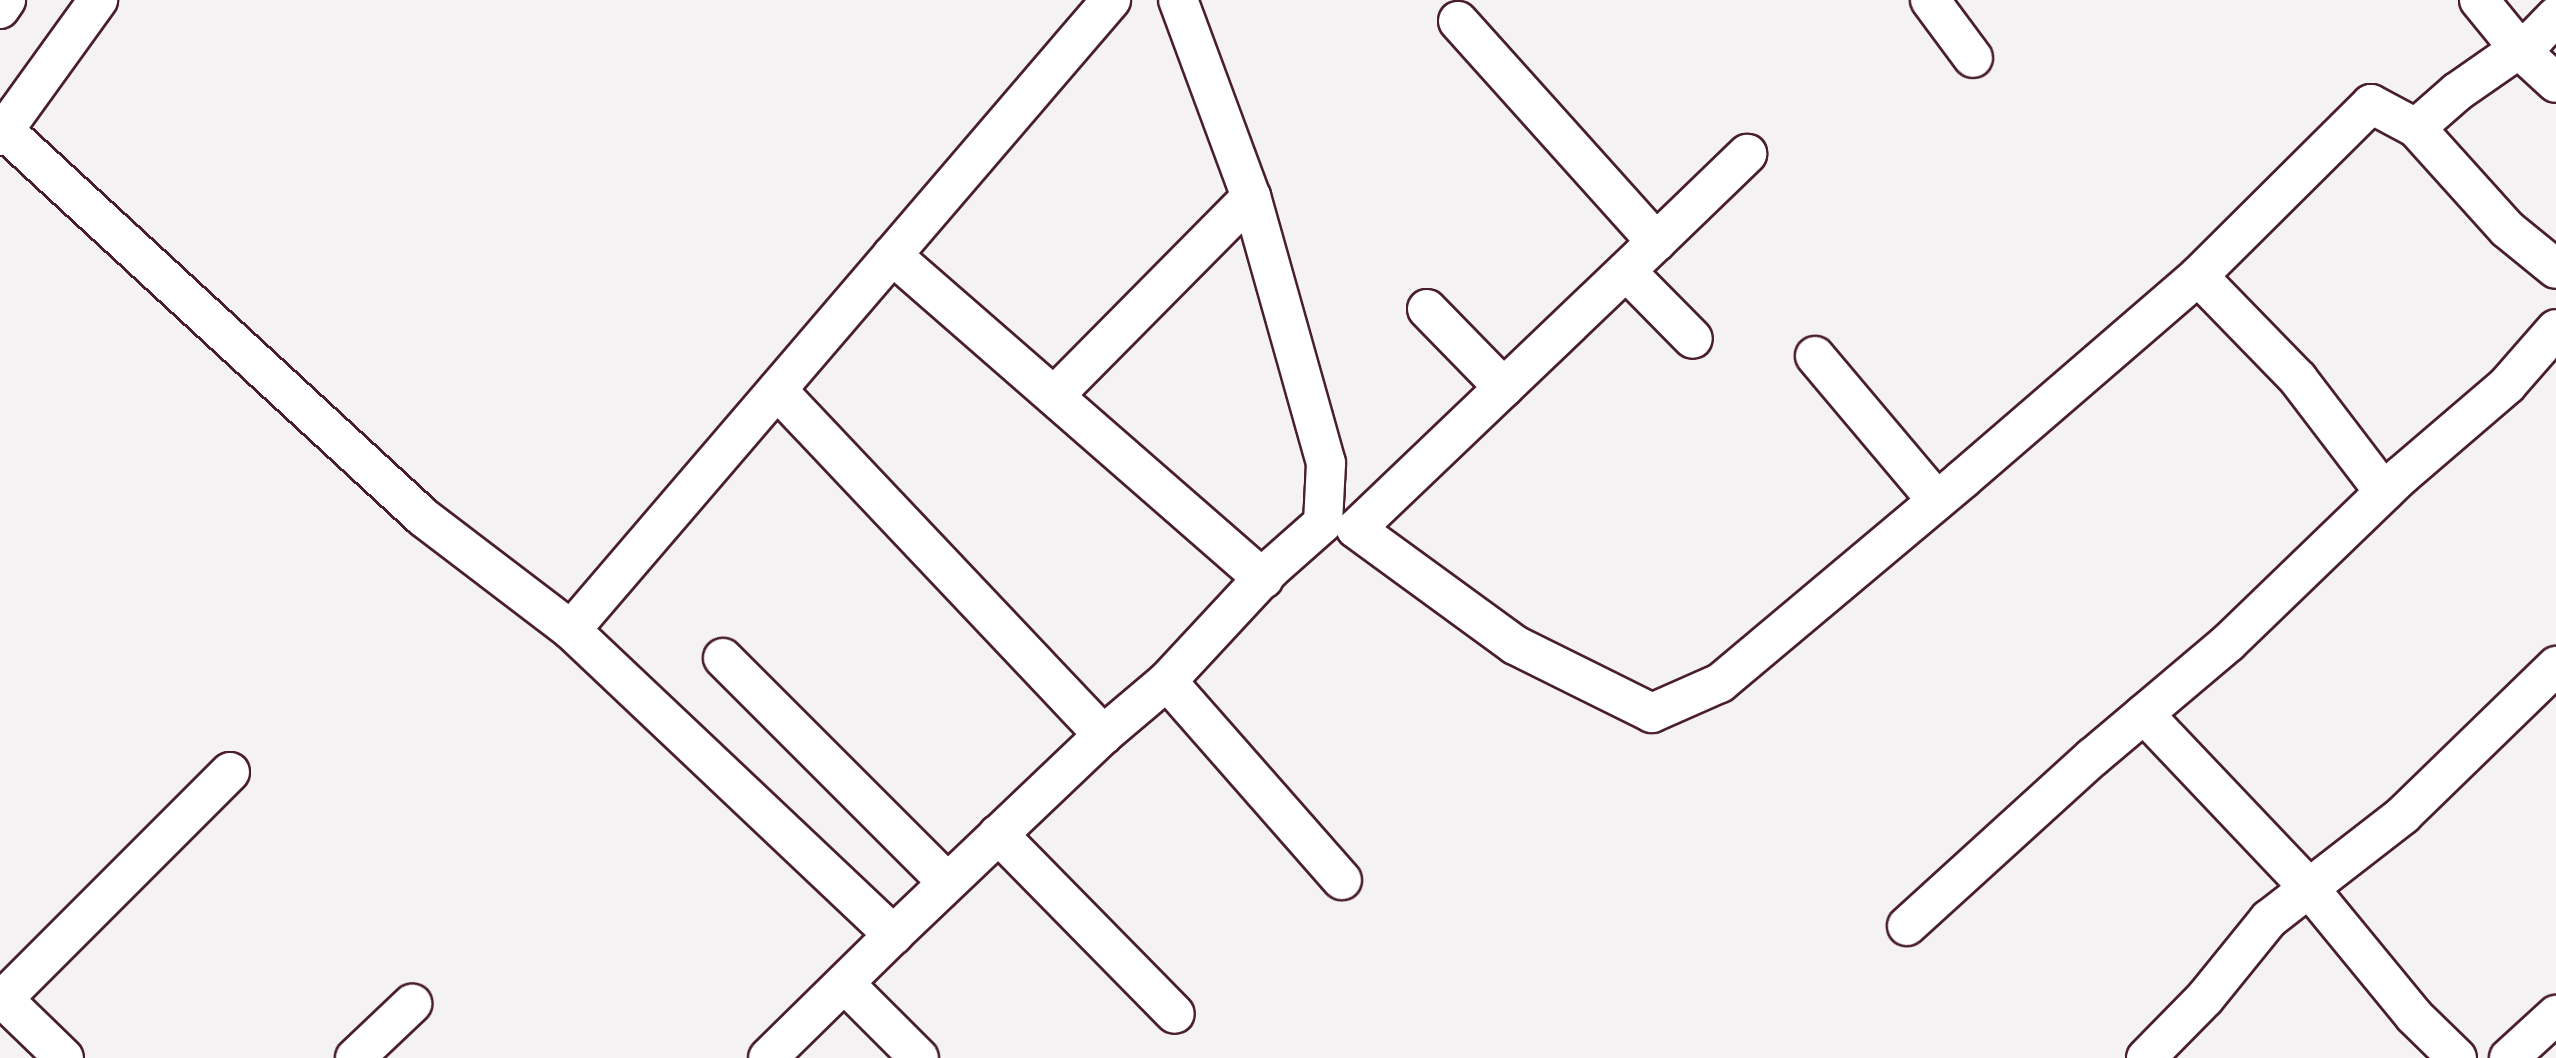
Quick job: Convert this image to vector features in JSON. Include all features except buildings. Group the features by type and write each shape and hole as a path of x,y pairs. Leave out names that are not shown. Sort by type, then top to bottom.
{"street":[{"path":"0,9 6,0"},
{"path":"98,0 2,133 424,518 571,630 893,935"},
{"path":"571,630 1111,0"},
{"path":"1178,0 1251,197 1326,463 1339,526 1515,645 1652,713 1720,683 1937,501 2198,276 2371,104 2416,128 2507,229 2556,269"},
{"path":"1930,0 1973,58"},
{"path":"2479,0 2519,50 2556,82"},
{"path":"2416,128 2457,92 2519,50 2556,16"},
{"path":"1458,21 1657,242"},
{"path":"768,1058 846,985 947,882 1103,735 1167,681 1263,579 1339,526 1504,388 1747,154"},
{"path":"1055,395 1251,197"},
{"path":"892,255 1263,579"},
{"path":"1626,271 1693,339"},
{"path":"2198,276 2298,379 2384,492"},
{"path":"1427,309 1504,388"},
{"path":"1907,926 2144,714 2228,643 2384,492 2507,385 2556,329"},
{"path":"1815,356 1937,501"},
{"path":"777,390 1103,735"},
{"path":"723,658 947,882"},
{"path":"2146,1058 2205,998 2269,919 2403,815 2556,666"},
{"path":"1167,681 1342,880"},
{"path":"2144,714 2309,888 2414,1016 2457,1058"},
{"path":"64,1058 2,998 230,772"},
{"path":"998,834 1175,1014"},
{"path":"846,985 919,1058"},
{"path":"355,1058 412,1004"},
{"path":"2509,1058 2556,1015"}]}
